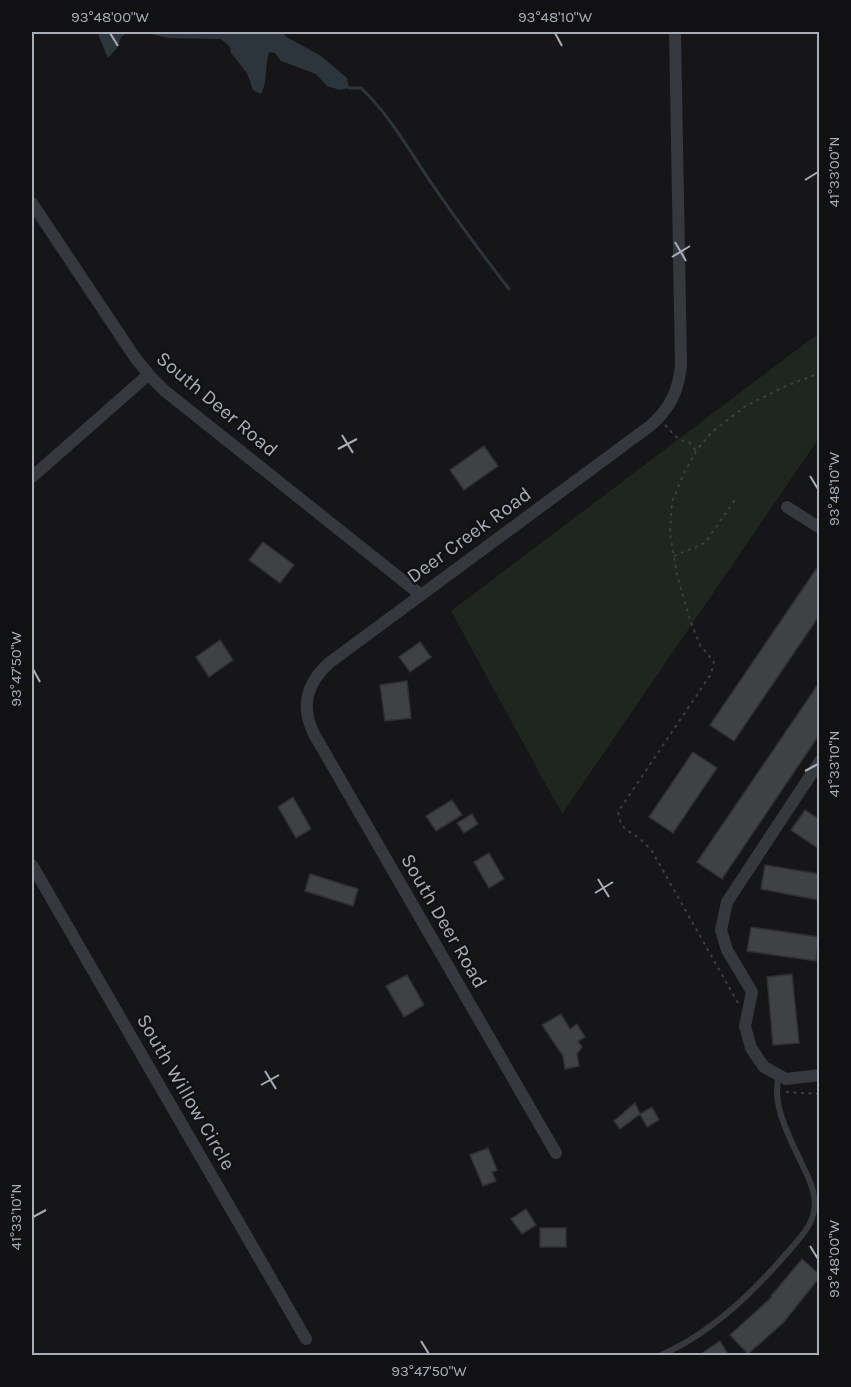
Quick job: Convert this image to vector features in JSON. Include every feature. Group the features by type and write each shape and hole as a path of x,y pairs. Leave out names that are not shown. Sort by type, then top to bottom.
{"street":[{"name":"Deer Creek Road","path":"307,705 312,682 329,663 650,426 670,405 678,384 681,364 675,32"},
{"name":"South Deer Road","path":"32,203 148,375 421,595"},
{"path":"32,477 148,375"},
{"path":"787,507 819,528"},
{"name":"South Deer Road","path":"307,705 308,718 314,734 556,1153"},
{"path":"819,761 727,902 721,930 727,950 752,992 745,1026 751,1048 764,1067 786,1078 819,1076"},
{"name":"South Willow Circle","path":"32,865 306,1339"}],"lane":[{"path":"659,1356 688,1340 743,1300 769,1275 806,1232 812,1221 815,1198 810,1180 779,1112 778,1074"}],"path":[{"path":"741,1009 652,850 625,830 620,824 618,812 711,674 714,662 700,645 677,576 670,533 672,501 683,475 696,451 712,432 747,405 819,373"},
{"path":"658,418 675,437 689,442 696,451"},
{"path":"674,556 705,543 737,497"},
{"path":"777,1088 786,1092 819,1094"}],"shaded area":[{"path":"97,32 129,32 121,37 117,48 108,58"},
{"path":"134,32 284,32 285,36 321,56 347,78 349,88 340,90 327,86 316,74 281,61 275,53 269,52 265,83 261,94 253,90 247,73 231,53 230,47 221,39 168,38"},
{"path":"819,333 819,438 562,814 451,611"}],"building":[{"path":"484,446 498,466 464,490 450,470"},
{"path":"263,542 294,565 280,583 249,560"},
{"path":"819,565 819,616 734,741 710,725"},
{"path":"220,640 233,660 209,677 196,657"},
{"path":"420,642 431,657 410,672 399,657"},
{"path":"407,681 411,718 385,721 380,685"},
{"path":"819,683 819,735 722,879 697,862"},
{"path":"693,752 717,768 673,833 649,817"},
{"path":"293,797 311,829 296,838 278,807"},
{"path":"452,800 462,815 436,831 426,816"},
{"path":"805,810 819,819 819,849 791,830"},
{"path":"472,814 478,824 464,833 457,823"},
{"path":"489,853 504,879 489,888 474,862"},
{"path":"765,865 819,874 819,900 761,889"},
{"path":"310,874 358,889 353,906 305,891"},
{"path":"751,927 819,937 816,961 747,951"},
{"path":"792,974 799,1043 773,1045 767,977"},
{"path":"407,975 424,1005 404,1017 386,986"},
{"path":"561,1014 570,1029 577,1024 585,1037 578,1041 582,1047 577,1054 579,1066 565,1069 563,1056 542,1025"},
{"path":"635,1103 640,1114 620,1129 614,1121"},
{"path":"652,1107 659,1120 647,1127 640,1114"},
{"path":"488,1148 497,1170 492,1172 496,1181 483,1186 470,1155"},
{"path":"526,1209 536,1225 522,1234 511,1219"},
{"path":"540,1228 566,1228 566,1247 540,1247"},
{"path":"802,1259 819,1274 819,1278 783,1323 748,1354 730,1335 772,1297"},
{"path":"720,1341 729,1356 698,1356"}],"waterway":[{"path":"349,88 361,88 381,109 449,209 509,289"}]}
